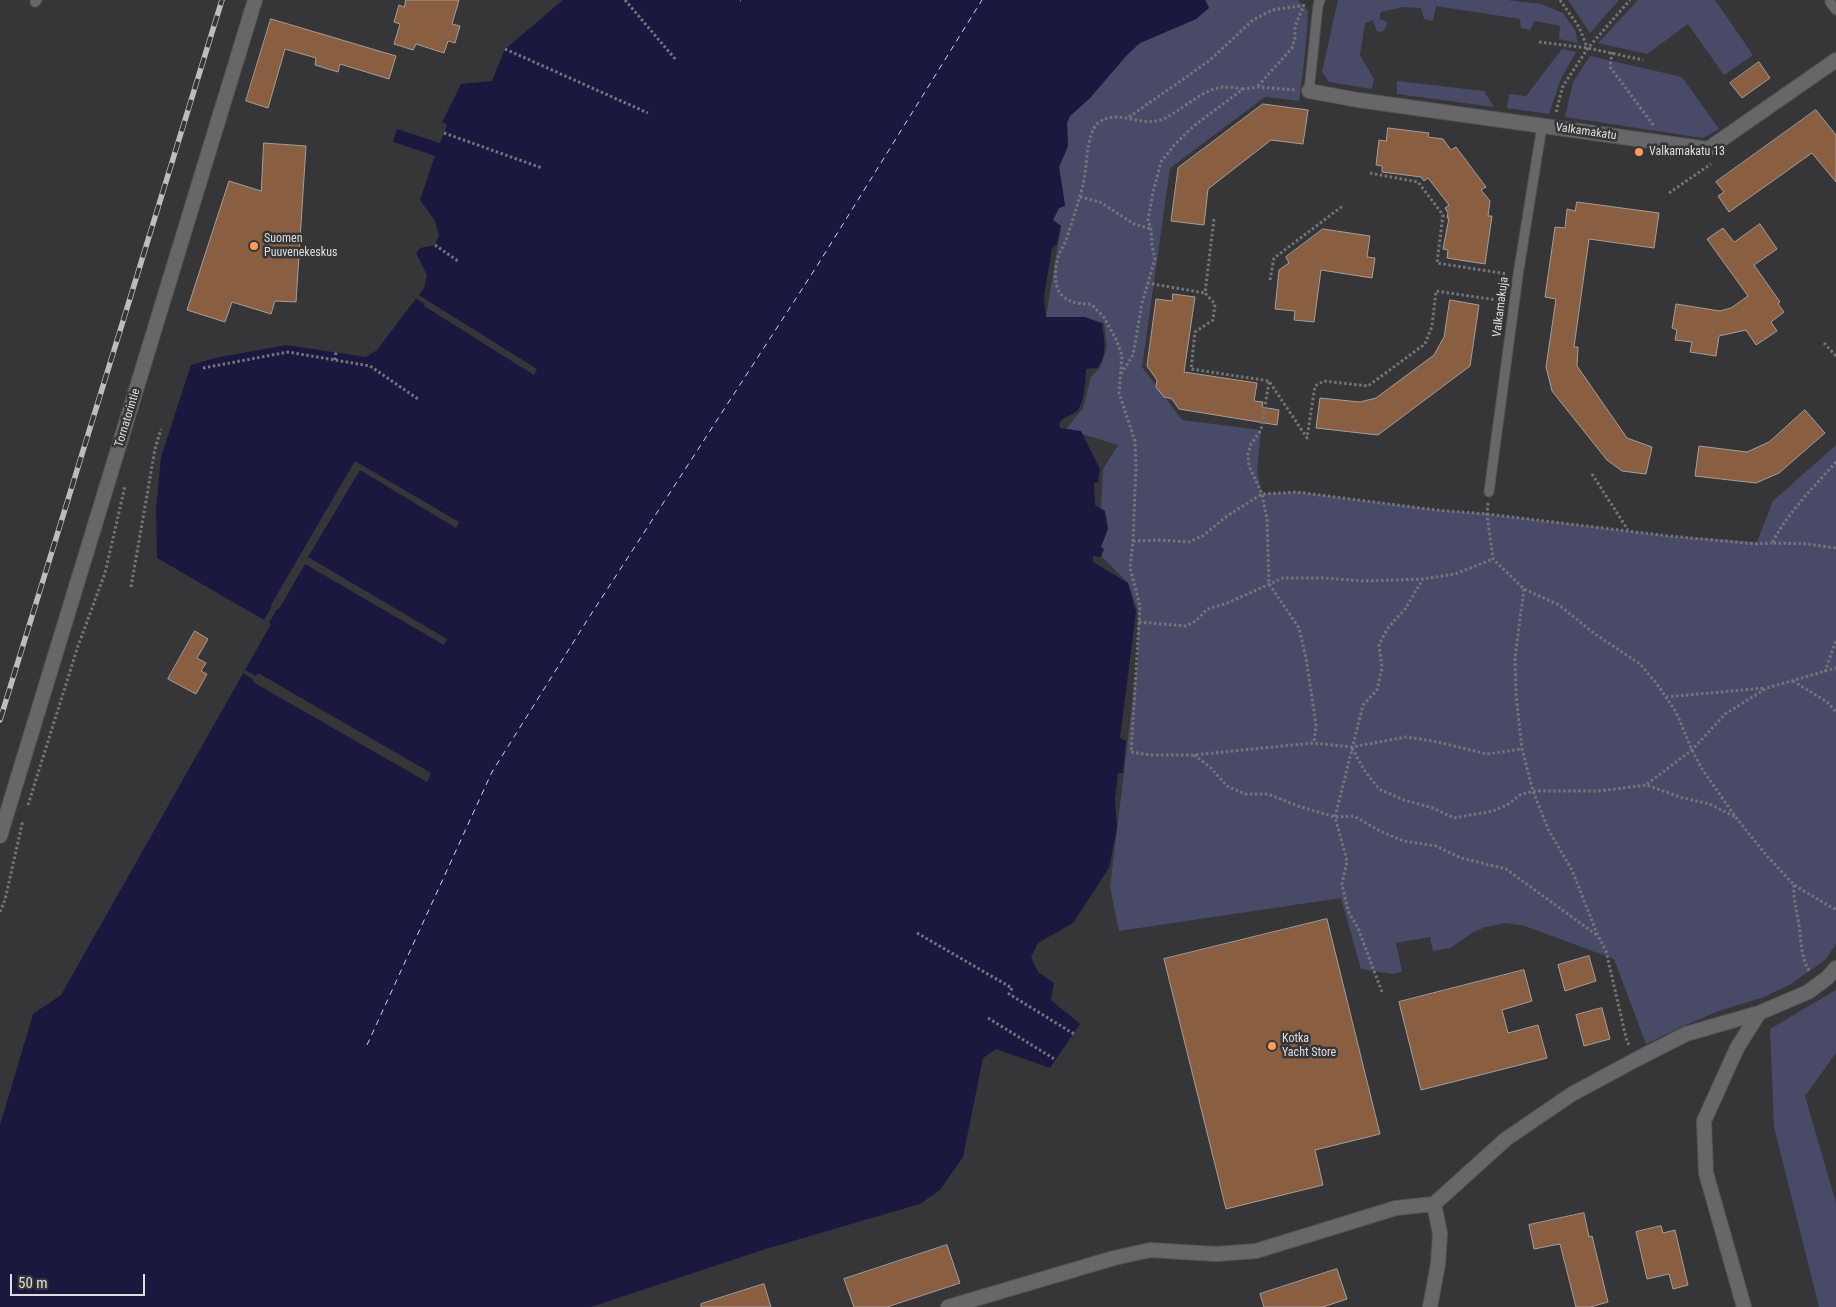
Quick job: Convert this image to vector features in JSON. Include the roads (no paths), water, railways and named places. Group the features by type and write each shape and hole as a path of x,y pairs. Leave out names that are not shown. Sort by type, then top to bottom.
{"street":[{"name":"Tornatorintie","path":"0,836 255,0"},
{"name":"Valkamakatu","path":"1310,91 1708,149 1836,60"},
{"path":"948,1307 1114,1258 1150,1250 1216,1254 1256,1251 1396,1208 1434,1204 1506,1139 1572,1094 1636,1058 1686,1034 1759,1013 1808,992 1836,968"},
{"path":"1744,1307 1706,1173 1704,1121 1737,1048 1759,1013"},
{"path":"1430,1307 1438,1264 1440,1233 1434,1204"}],"lane":[{"path":"1310,91 1319,2"},
{"name":"Valkamakuja","path":"1489,492 1518,275 1547,127"}],"railway":[{"path":"0,720 222,0"}],"place":[{"name":"Valkamakatu 13","path":"1639,152"},
{"name":"Suomen Puuvenekeskus","path":"254,246"},
{"name":"Kotka Yacht Store","path":"1272,1046"}]}
